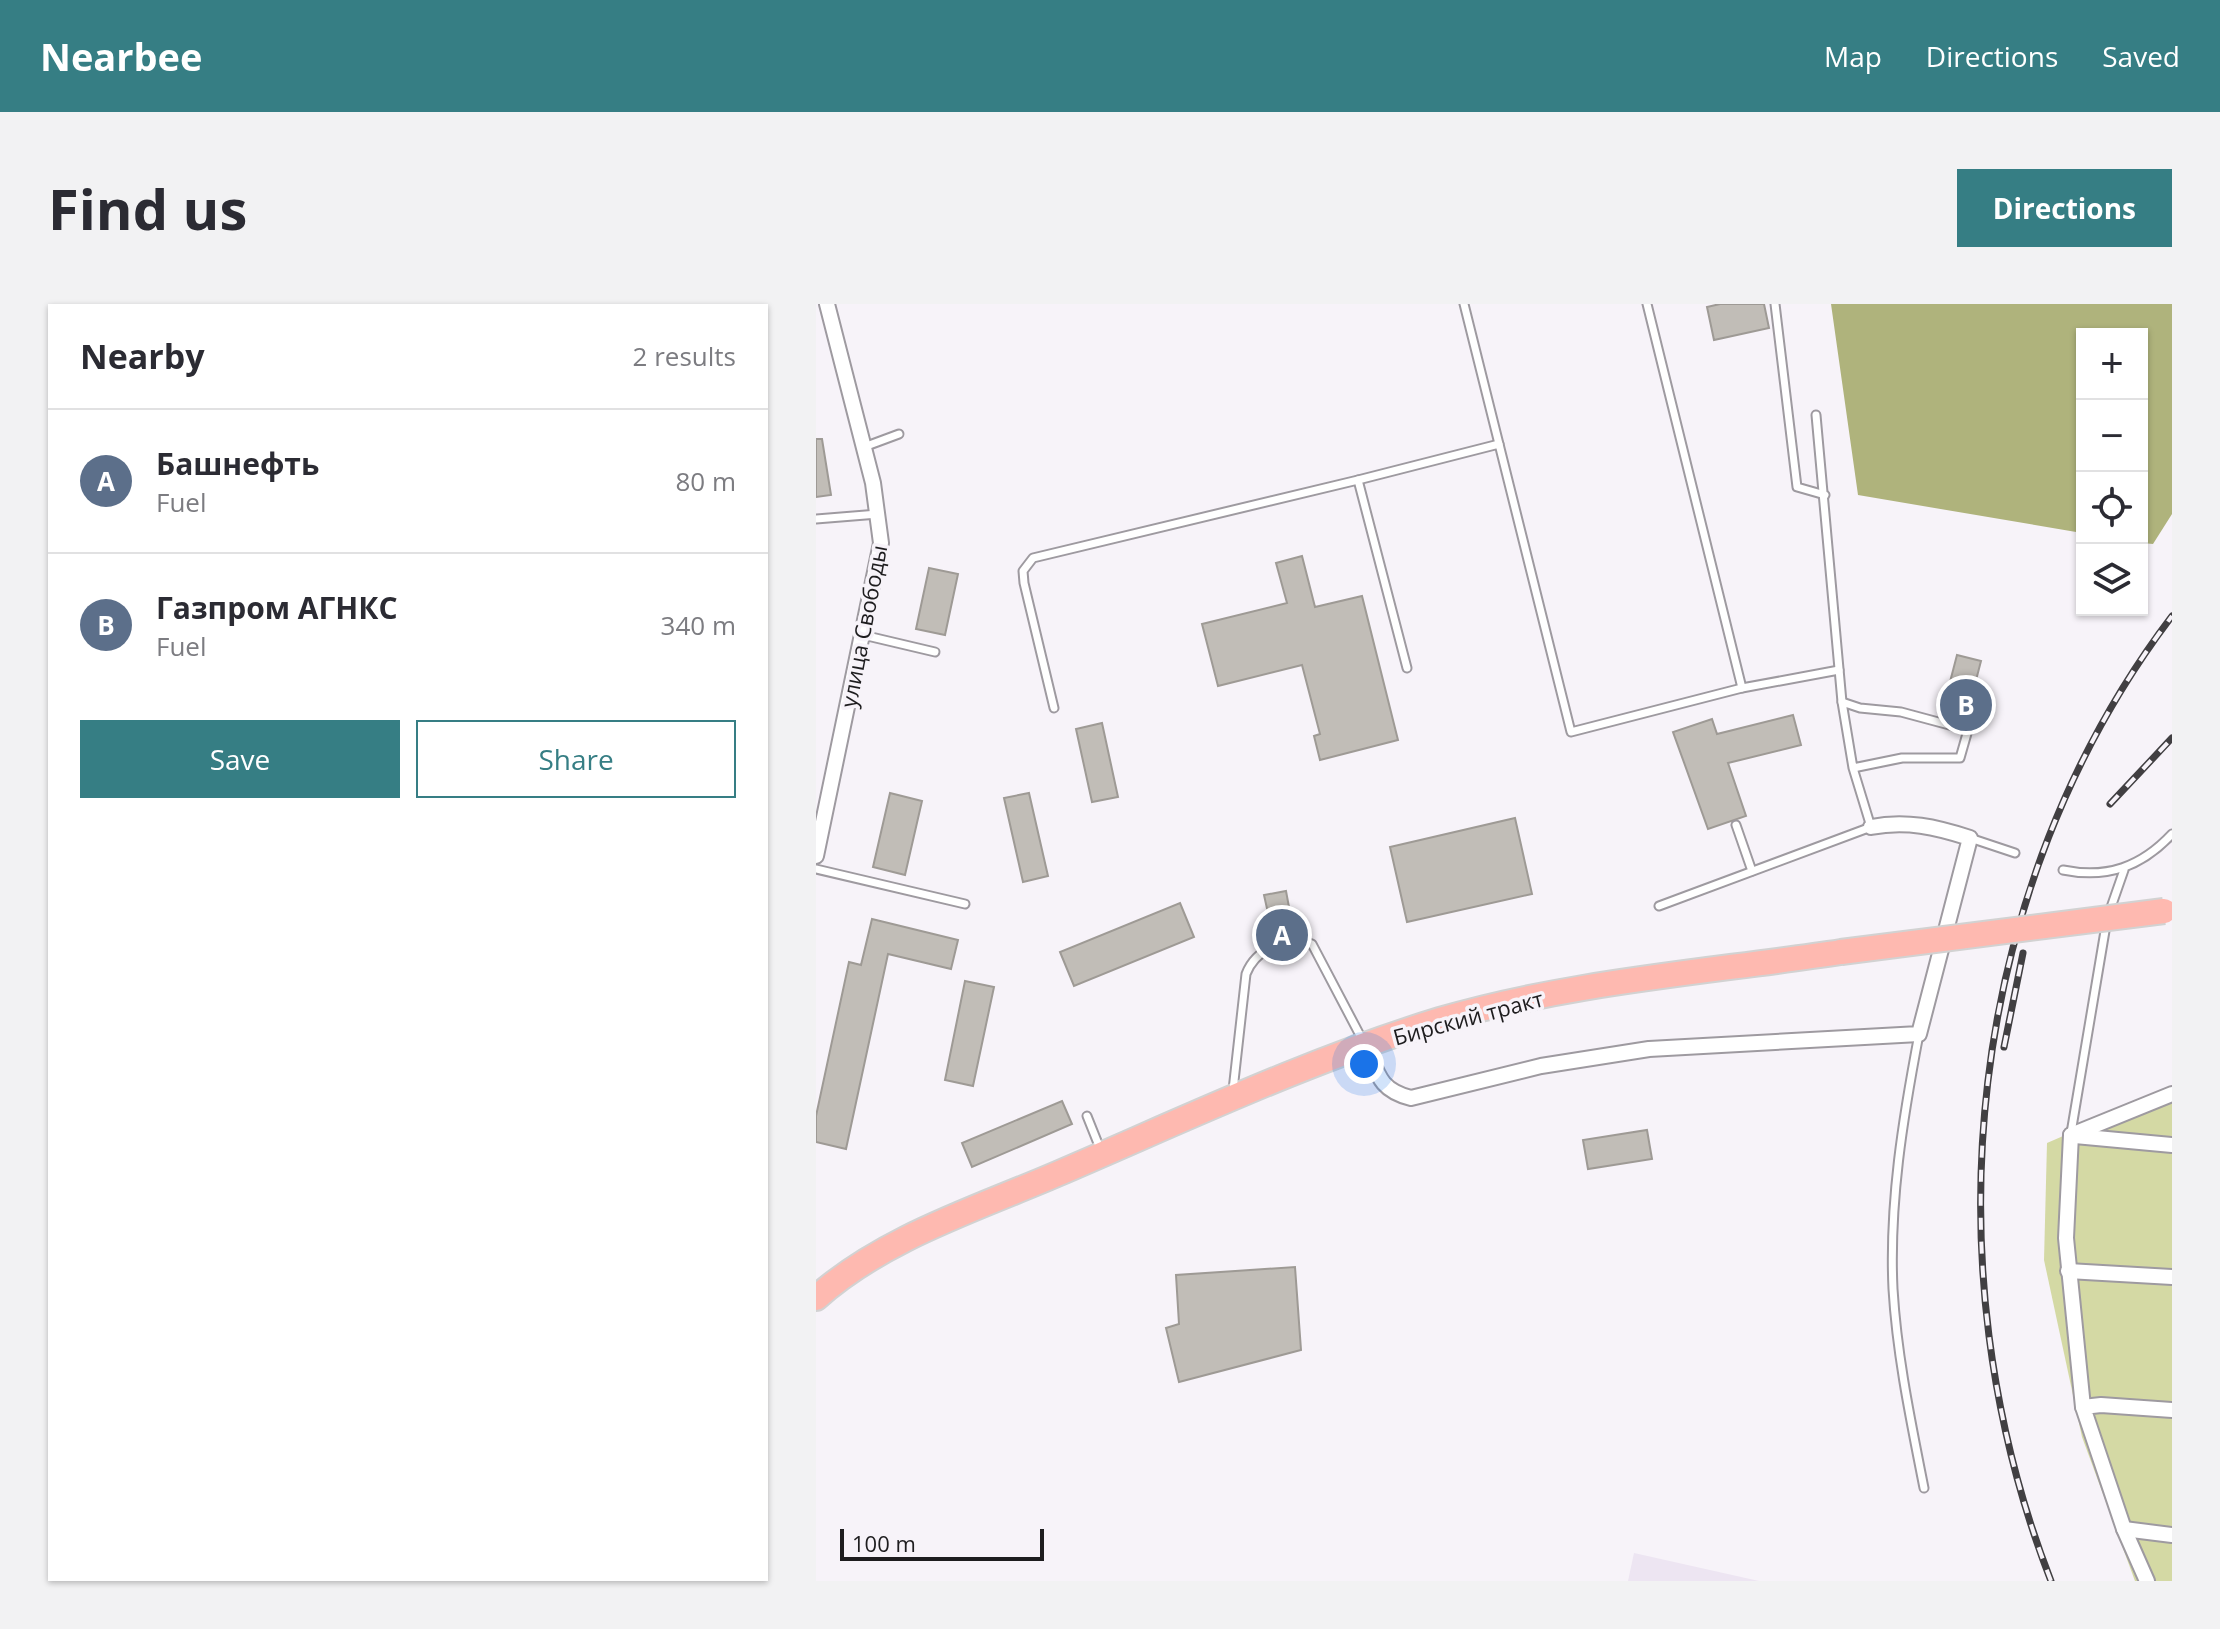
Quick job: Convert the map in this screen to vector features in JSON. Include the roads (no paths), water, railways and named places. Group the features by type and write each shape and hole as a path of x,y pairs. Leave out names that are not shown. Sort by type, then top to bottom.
{"main road":[{"name":"Бирский тракт","path":"816,1298 861,1264 922,1232 1232,1098 1440,1020 1520,1001 1841,952 2168,910"}],"street":[{"name":"улица Свободы","path":"816,856 881,543 864,447 827,304"},
{"path":"1366,1046 1382,1083 1393,1094 1411,1098 1541,1066 1649,1049 1919,1034 1970,838 1916,824 1893,823 1871,827"},
{"path":"2071,1135 2172,1094"},
{"path":"2071,1135 2172,1145"},
{"path":"2071,1135 2067,1178 2068,1271 2083,1407 2124,1529 2147,1581"},
{"path":"2068,1271 2172,1277"},
{"path":"2083,1407 2101,1405 2172,1410"},
{"path":"2124,1529 2172,1535"}],"lane":[{"path":"1464,304 1571,732 1742,688 1839,670"},
{"path":"1647,304 1742,688"},
{"path":"1775,304 1797,487 1825,495"},
{"path":"1659,906 1871,827 1853,768 1842,702 1816,415"},
{"path":"864,447 899,434"},
{"path":"1054,708 1024,583 1023,571 1033,558 1499,444"},
{"path":"1358,480 1407,668"},
{"path":"816,519 878,514"},
{"path":"863,635 935,652"},
{"path":"1842,702 1860,708 1901,712 1968,730 1960,758 1902,758 1853,768"},
{"path":"1736,825 1752,871"},
{"path":"2063,870 2085,875 2124,870 2144,859 2172,834"},
{"path":"1970,838 2015,853"},
{"path":"816,869 965,904"},
{"path":"2071,1135 2096,973 2124,870"},
{"path":"1232,1098 1246,974 1251,960 1265,949 1305,941 1312,944 1366,1046"},
{"path":"1919,1034 1896,1173 1893,1288 1899,1354 1924,1488"},
{"path":"1087,1116 1103,1154"}],"railway":[{"path":"2051,1581 2012,1460 1989,1335 1981,1209 1988,1082 2010,958 2048,838 2102,723 2172,616"},
{"path":"2110,804 2172,738"},
{"path":"2004,1047 2023,953"}],"place":[{"name":"Газпром АГНКС","path":"1966,705"},
{"name":"Башнефть","path":"1282,935"}]}
